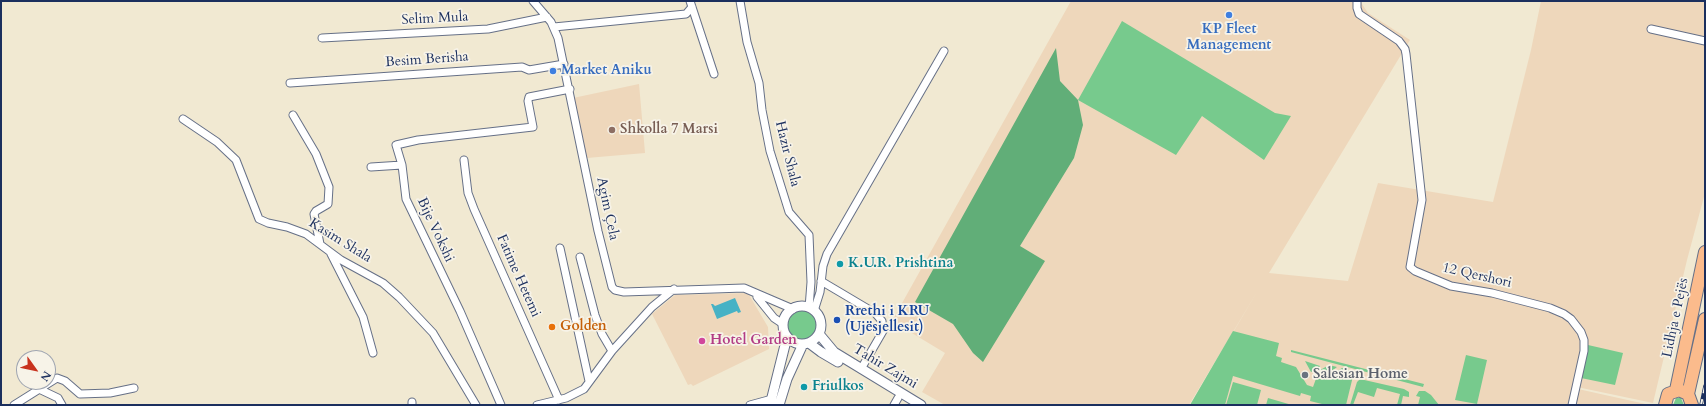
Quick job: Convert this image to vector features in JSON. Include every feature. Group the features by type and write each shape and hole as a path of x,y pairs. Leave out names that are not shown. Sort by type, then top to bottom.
{"highway":[{"name":"Lidhja e Pejës","path":"1676,390 1705,252"},
{"name":"Lidhja e Pejës","path":"1690,399 1705,319"},
{"path":"1665,405 1668,394 1676,390 1682,390 1690,399"}],"street":[{"name":"Agim Çela","path":"533,1 554,27 570,89 597,224 612,287 615,290 624,292 674,289 742,288 792,309"},
{"name":"Hazir Shala","path":"740,1 747,42 760,83 762,110 770,151 789,212 809,235 812,309"},
{"name":"12 Qershori","path":"1357,1 1357,8 1360,14 1399,41 1405,49 1422,200 1410,266 1415,271 1451,286 1492,293 1550,308 1571,319 1581,332 1584,340 1584,351 1572,405"},
{"path":"554,27 686,14 691,4"},
{"path":"691,4 714,74"},
{"name":"Selim Mula","path":"322,38 488,29 547,18"},
{"path":"1650,28 1705,41"},
{"path":"812,309 821,281 823,266 827,254 944,51"},
{"name":"Besim Berisha","path":"290,83 522,66 529,70 564,64"},
{"name":"Bije Vokshi","path":"501,405 460,311 406,199 402,165 396,145 418,140 533,127 528,101 529,96 570,89"},
{"path":"293,115 310,141 329,187 328,204 316,211 314,214 320,244"},
{"name":"Kasim Shala","path":"183,119 216,142 236,160 259,219 268,223 297,230 320,244 331,253 383,283 424,322 437,339 476,405"},
{"name":"Fatime Hetemi","path":"464,160 468,193 474,209 559,400"},
{"path":"371,167 402,165"},
{"path":"560,248 589,381"},
{"path":"331,253 363,317 373,353"},
{"path":"580,257 595,315 602,334 612,351"},
{"path":"821,281 875,313 882,321 883,331 861,369"},
{"path":"537,405 559,400 584,389 612,351 652,307 674,289"},
{"path":"754,294 774,318 783,324 787,337 774,403"},
{"path":"774,403 806,344 819,334 821,321 812,309 800,306 792,309 783,324"},
{"name":"Tahir Zajmi","path":"819,334 834,352 921,405"},
{"path":"787,337 794,342 806,344"},
{"name":"Tahir Zajmi","path":"806,344 821,352 896,402 910,405"},
{"path":"56,379 65,381 80,394 110,393 134,388"},
{"path":"14,405 37,390"},
{"path":"41,390 58,398 62,405"},
{"path":"750,405 774,403"}],"shaded area":[{"path":"1071,1 1360,1 1368,13 1410,40 1269,273 1348,281 1378,183 1493,202 1531,50 1541,1 1705,1 1705,193 1687,260 1653,403 1577,387 1573,405 1190,405 1257,292 1189,405 945,405 922,392 945,353 892,321"},
{"name":"Shkolla 7 Marsi","path":"639,84 645,153 587,158 573,98"},
{"path":"748,293 768,327 769,349 693,386 691,384 688,385 652,314 675,295"},
{"path":"1578,389 1650,405 1574,405"}],"green space":[{"path":"1122,21 1275,113 1291,116 1264,160 1202,116 1176,155 1078,100"},
{"path":"1056,48 1060,81 1078,100 1083,125 1074,158 1020,246 1045,261 983,362 973,353 953,324 915,302"},
{"path":"802,310 813,314 817,325 813,336 802,340 791,336 787,325 791,314"},
{"path":"1233,331 1279,343 1276,356 1282,358 1281,362 1296,367 1307,385 1313,387 1317,376 1329,377 1342,368 1354,372 1346,405 1326,405 1310,401 1311,396 1301,393 1300,396 1233,376 1225,405 1190,405"},
{"path":"1588,345 1623,353 1615,385 1581,378"},
{"path":"1291,350 1424,384 1423,387 1291,352"},
{"path":"1466,355 1487,360 1477,404 1455,400"},
{"path":"1305,361 1320,366 1311,372"},
{"path":"1329,365 1337,367 1326,375 1317,375 1315,373"},
{"path":"1360,379 1404,389 1409,392 1409,397 1403,396 1401,405 1397,405 1400,394 1377,388 1374,397 1358,392 1353,405 1350,405 1357,382"},
{"path":"1233,382 1261,390 1257,405 1226,405"},
{"path":"1419,391 1425,391 1431,395 1439,405 1418,405 1420,397 1416,396"},
{"path":"1268,398 1292,405 1266,405"},
{"path":"1676,398 1681,398 1684,405 1673,405"}],"water":[{"path":"735,298 741,312 738,313 737,311 717,319 711,304 715,306"}],"railway":[{"path":"1701,405 1705,386"}],"place":[{"name":"KP Fleet Management","path":"1229,15"},
{"name":"Market Aniku","path":"553,71"},
{"name":"Shkolla 7 Marsi","path":"612,130"},
{"name":"K.U.R. Prishtina","path":"840,264"},
{"name":"Rrethi i KRU (Ujësjellesit)","path":"837,320"},
{"name":"Golden","path":"552,327"},
{"name":"Hotel Garden","path":"702,341"},
{"name":"Salesian Home","path":"1305,375"},
{"name":"Friulkos","path":"804,387"}]}
